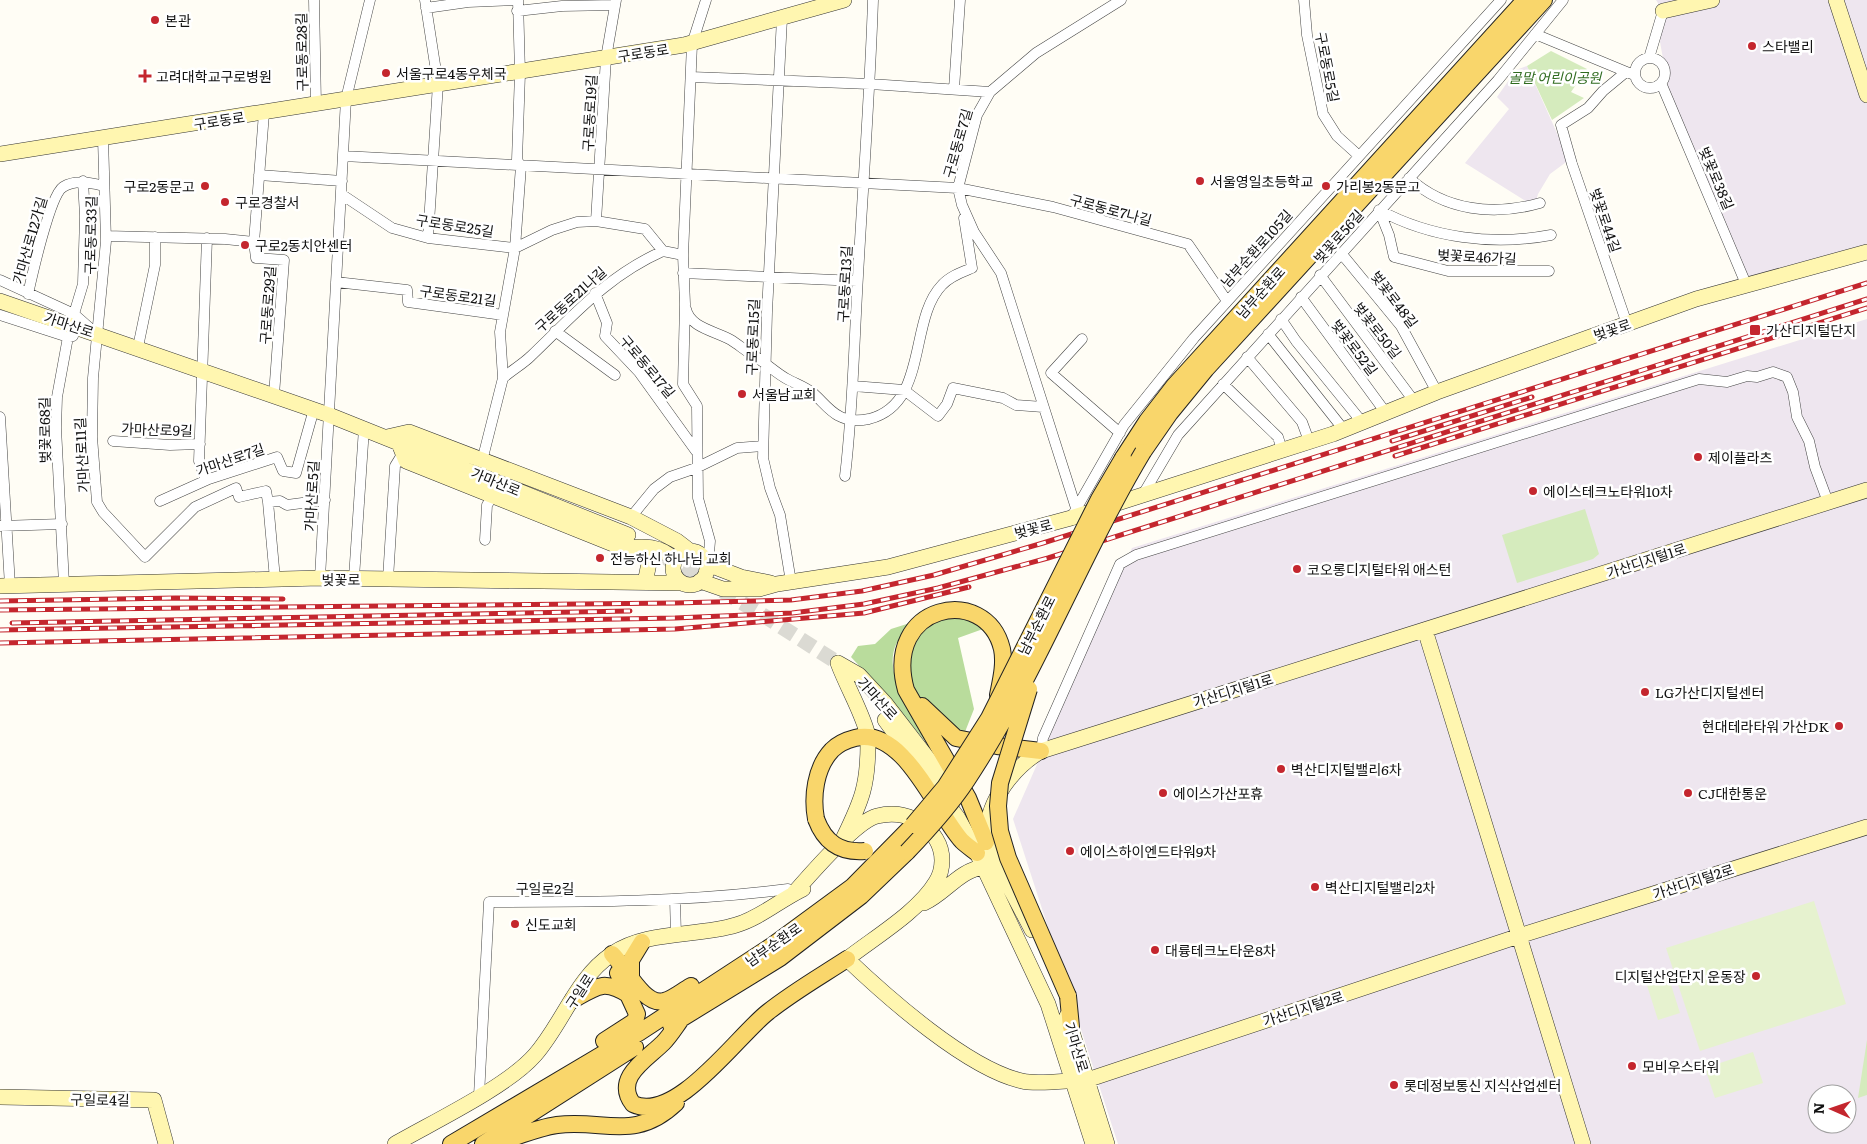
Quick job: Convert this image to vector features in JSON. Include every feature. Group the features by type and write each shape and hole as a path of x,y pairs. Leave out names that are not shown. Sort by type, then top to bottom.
{"main road":[{"name":"구로동로","path":"0,154 438,84 520,73 692,44 782,18 820,3 844,0"},
{"name":"남부순환로","path":"483,1144 780,958 862,896 913,825 965,758 996,704 1099,499 1147,421 1174,386 1525,0"},
{"name":"남부순환로","path":"451,1144 640,1032 773,945 852,887 900,844 932,825 967,780 1038,657 1089,550 1143,452 1170,413 1206,369 1544,0"},
{"path":"1663,11 1712,0"},
{"path":"1836,0 1867,95"},
{"name":"벚꽃로","path":"700,581 723,589 759,589 784,583 888,567 1073,513 1142,496 1344,430 1437,392 1627,324 1746,284 1772,279 1867,252"},
{"name":"가마산로","path":"0,301 138,347 364,428 396,444 628,543"},
{"path":"409,432 482,461 632,518 677,541 690,551 701,555 706,562 706,574 700,581 691,585 682,582 676,577 674,562 666,551 628,543 493,496 406,461 396,444 409,432"},
{"name":"가산디지털1로","path":"1041,750 1867,490"},
{"path":"628,543 640,541 643,533 642,527 632,518"},
{"path":"628,543 648,555 649,563 640,580"},
{"path":"640,580 669,570 681,554 690,551"},
{"name":"벚꽃로","path":"706,562 741,577 784,583"},
{"name":"벚꽃로","path":"5,586 320,578 640,580 682,582"},
{"path":"985,853 968,798 906,690 902,664 904,647 913,629 923,619 938,612 964,612 985,622 994,631 1002,650 1003,661 996,704"},
{"path":"1424,630 1583,1144"},
{"path":"1038,657 1000,783 1000,831 1008,858 1068,996 1071,1027"},
{"name":"가마산로","path":"842,842 864,793 868,775 867,738 860,712 847,689 838,664 859,675 885,703 935,766 1045,956 1071,1027 1092,1143"},
{"path":"906,690 930,716 956,738 997,746 1041,750"},
{"path":"900,844 877,847 865,851 846,851 832,845 823,834 816,819 815,789 820,771 828,755 845,741 861,737 874,738 885,741 896,749 962,842 985,853"},
{"path":"913,907 936,897 985,853 992,803 1028,758 1041,750"},
{"path":"684,1017 663,1043 632,1072 628,1081 627,1094 633,1104 652,1108 687,1090 715,1066 767,1012 847,959 913,907 932,888 940,874 942,860 939,844 934,834 918,821 902,815 876,816 842,842 794,893"},
{"path":"794,893 806,887 822,874 883,816"},
{"name":"가산디지털2로","path":"1080,1080 1519,936 1867,827"},
{"name":"가마산로","path":"985,853 1080,1080 1099,1114 1107,1144"},
{"name":"구일로","path":"395,1144 479,1096 533,1057 556,1030 586,977 612,954 625,947 642,942 738,925 794,893"},
{"path":"631,977 631,960 642,942"},
{"path":"612,954 646,997 662,1002 739,956 773,945"},
{"path":"551,1083 573,1061 635,1021 637,1010 615,966 612,954"},
{"name":"가마산로","path":"847,959 870,981 974,1062 1023,1082 1080,1080"},
{"path":"573,1000 602,985 615,986 629,995"},
{"path":"494,1144 537,1129 555,1125 640,1126 658,1119 687,1090"},
{"name":"구일로4길","path":"0,1097 154,1100 166,1144"}],"street":[{"name":"구로동로28길","path":"314,0 316,104"},
{"path":"329,415 346,99 370,0"},
{"name":"구로동로17길","path":"706,0 692,44 683,256 688,316 699,325 730,340 787,379 813,393 840,416 852,420"},
{"name":"구로동로13길","path":"845,476 852,420 852,386 870,84 873,0"},
{"path":"954,88 960,0"},
{"name":"구로동로7길","path":"1073,513 1043,407 1001,273 974,232 962,205 958,188 977,115 990,92 1036,53 1112,8 1121,0"},
{"name":"구로동로5길","path":"1304,0 1307,35 1323,114 1337,136 1358,155"},
{"name":"남부순환로105길","path":"1073,513 1120,433 1194,338 1358,155 1501,0"},
{"name":"벚꽃로56길","path":"1142,496 1178,435 1320,275 1498,80 1563,0"},
{"path":"428,238 438,84 425,4 468,2 562,6 616,3"},
{"name":"구로동로19길","path":"596,221 606,58 616,3"},
{"name":"구로동로21길","path":"482,461 503,378 500,332 515,248 521,166 517,160 520,73 516,4"},
{"path":"1630,74 1639,61 1649,58 1663,11"},
{"name":"구로동로15길","path":"782,18 768,278 763,458 787,544 784,583"},
{"path":"1535,34 1630,74 1643,87 1652,88 1661,83"},
{"name":"벚꽃로38길","path":"1649,58 1656,59 1663,65 1665,74 1661,83 1746,284"},
{"name":"벚꽃로44길","path":"1627,324 1572,164 1561,125 1588,108 1603,92 1630,74"},
{"path":"691,77 954,88 990,92"},
{"path":"106,236 207,238 254,242 264,113"},
{"name":"구로동로33길","path":"95,332 106,236 103,138"},
{"path":"343,156 600,169"},
{"name":"구로동로19길","path":"600,169 688,173"},
{"path":"688,173 958,188"},
{"path":"259,175 342,181"},
{"path":"1408,178 1438,200 1476,208 1512,210 1540,203"},
{"path":"74,314 83,284 85,240 82,181 104,186"},
{"name":"가마산로12가길","path":"28,294 40,242 57,194 62,187 82,181"},
{"name":"구로동로7나길","path":"958,188 1052,207 1188,244 1227,301"},
{"name":"구로동로25길","path":"341,194 392,228 428,238 515,248"},
{"path":"852,420 877,417 889,410 904,390 914,366 927,314 935,295 942,285 972,268 962,205"},
{"path":"1379,210 1456,238 1516,239 1551,235"},
{"name":"벚꽃로46가길","path":"1379,210 1390,235 1394,257 1448,271 1548,270"},
{"path":"515,248 552,230 577,222 596,221 645,229 663,251 683,256"},
{"path":"138,347 155,265 155,237"},
{"path":"202,370 207,238"},
{"name":"구로동로29길","path":"254,242 256,258 284,260 274,395"},
{"name":"구로동로21나길","path":"503,378 530,358 555,331 595,294 634,264 663,251"},
{"name":"벚꽃로48길","path":"1341,253 1401,326 1437,392"},
{"path":"683,273 858,281"},
{"name":"벚꽃로50길","path":"1320,275 1414,401"},
{"path":"0,280 74,314 95,332"},
{"name":"구로동로21길","path":"336,282 408,290 408,302 503,315"},
{"name":"구로동로17길","path":"595,294 607,323 605,336 639,372 696,452"},
{"name":"벚꽃로52길","path":"1301,297 1386,413"},
{"name":"구로동로17길","path":"686,304 683,384 697,406 696,468 698,498 710,541 710,553 706,562"},
{"path":"0,315 68,337 95,332"},
{"path":"1281,319 1296,341 1362,422"},
{"path":"555,331 615,374"},
{"name":"가마산로11길","path":"95,332 92,437 97,502 103,512 146,557 195,507 236,488 239,497 266,492 268,502"},
{"path":"1268,334 1344,430"},
{"name":"벚꽃로68길","path":"64,584 56,428 57,397 68,337"},
{"path":"1082,339 1052,373 1120,433"},
{"path":"1247,357 1302,422 1309,441"},
{"name":"가마산로9길","path":"202,370 199,461 206,480"},
{"path":"1041,750 1042,738 1120,564 1136,555 1699,379 1727,382 1773,372 1787,377 1797,417 1809,440 1815,467 1828,502"},
{"path":"1222,384 1278,437 1282,450"},
{"path":"852,386 904,390 938,416 947,404 953,388 1003,398 1016,405 1043,407"},
{"name":"가마산로7길","path":"160,501 206,480 277,457 284,472 296,473 314,409"},
{"name":"가마산로5길","path":"320,578 329,415"},
{"path":"0,417 5,586"},
{"path":"354,578 364,428"},
{"name":"가마산로9길","path":"113,441 200,444"},
{"path":"388,578 396,444"},
{"path":"632,518 654,489 670,477 696,468 737,448 763,446"},
{"name":"가마산로","path":"485,540 487,505 493,496"},
{"path":"275,579 268,502 280,501 287,505 325,500"},
{"path":"3,526 62,524"},
{"name":"구일로2길","path":"479,1096 489,902 615,902 734,896 788,889 794,893"},
{"path":"675,899 676,936"},
{"path":"1099,1114 1115,1144"}],"shaded area":[{"path":"1656,0 1867,0 1867,249 1746,284 1672,108 1660,42 1663,11"},
{"path":"1527,66 1569,160 1550,174 1536,201 1527,202 1465,163 1509,109 1497,97 1516,70"},
{"path":"1867,319 1867,1144 1118,1144 1013,819 1132,548"}],"green space":[{"name":"골말 어린이공원","path":"1551,51 1587,69 1571,92 1584,98 1552,120 1527,66"},
{"path":"1585,509 1599,554 1593,559 1517,583 1502,535"},
{"path":"942,616 969,618 983,629 958,638 974,709 963,737 923,701 909,682 907,659 914,638"},
{"path":"910,623 895,647 893,660 894,674 905,703 936,754 851,657 858,646 875,644 891,629"},
{"name":"디지털산업단지 운동장","path":"1814,901 1846,1004 1700,1051 1666,948"},
{"path":"1666,969 1680,1013 1658,1020 1644,976"},
{"path":"1867,1040 1867,1095 1858,1098"},
{"path":"1753,1052 1763,1083 1715,1098 1705,1068"}],"tunnel":[{"path":"663,556 766,617 838,663"}],"railway":[{"path":"0,610 675,603 791,600 862,591 934,575 1043,543 1867,283"},
{"path":"0,630 675,618 792,613 864,604 938,588 1048,558 1867,299"},
{"path":"1395,456 1867,308"},
{"path":"1392,441 1532,397"},
{"path":"0,643 675,629 864,613 969,587"},
{"path":"0,601 176,598 283,599"},
{"path":"12,623 630,611"}],"place":[{"name":"본관","path":"155,20"},
{"name":"스타밸리","path":"1752,46"},
{"name":"서울구로4동우체국","path":"386,73"},
{"name":"고려대학교구로병원","path":"145,76"},
{"name":"서울영일초등학교","path":"1200,181"},
{"name":"구로2동문고","path":"205,186"},
{"name":"가리봉2동문고","path":"1326,186"},
{"name":"구로경찰서","path":"225,202"},
{"name":"구로2동치안센터","path":"245,245"},
{"name":"가산디지털단지","path":"1755,330"},
{"name":"서울남교회","path":"742,394"},
{"name":"제이플라츠","path":"1698,457"},
{"name":"에이스테크노타워10차","path":"1533,491"},
{"name":"전능하신 하나님 교회","path":"600,558"},
{"name":"코오롱디지털타워 애스턴","path":"1297,569"},
{"name":"LG가산디지털센터","path":"1645,692"},
{"name":"현대테라타워 가산DK","path":"1839,726"},
{"name":"벽산디지털밸리6차","path":"1281,769"},
{"name":"에이스가산포휴","path":"1163,793"},
{"name":"CJ대한통운","path":"1688,793"},
{"name":"에이스하이엔드타워9차","path":"1070,851"},
{"name":"벽산디지털밸리2차","path":"1315,887"},
{"name":"신도교회","path":"515,924"},
{"name":"대륭테크노타운8차","path":"1155,950"},
{"name":"디지털산업단지 운동장","path":"1756,976"},
{"name":"모비우스타워","path":"1632,1066"},
{"name":"롯데정보통신 지식산업센터","path":"1394,1085"}]}
